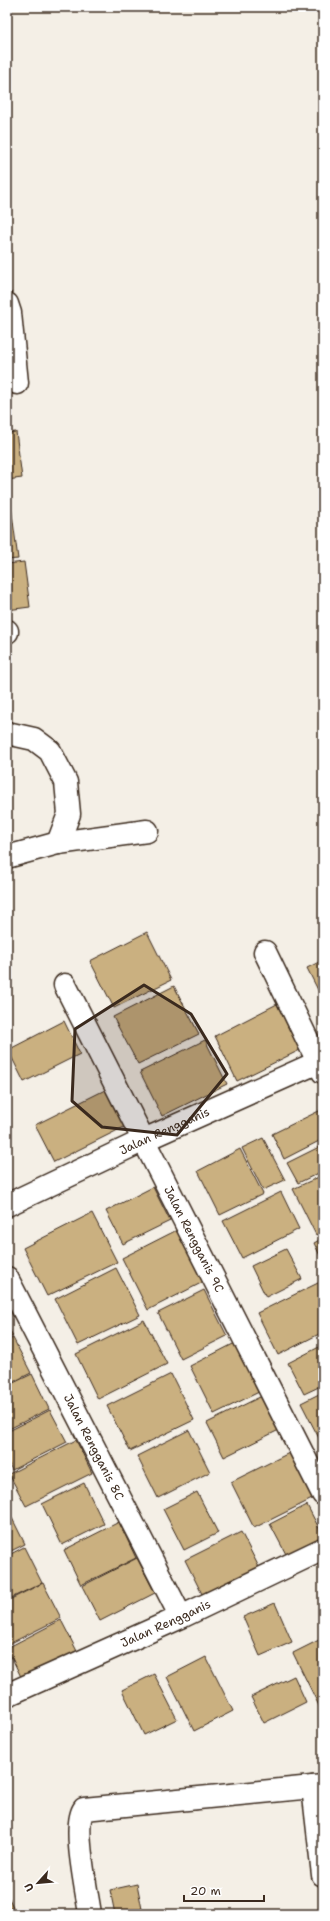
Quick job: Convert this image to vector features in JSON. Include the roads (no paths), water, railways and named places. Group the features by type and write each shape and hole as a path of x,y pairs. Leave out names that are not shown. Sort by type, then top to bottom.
{"street":[{"path":"8,310 17,383"},
{"path":"7,733 34,738 50,751 66,782 69,814 58,843"},
{"path":"7,857 58,843 147,832"},
{"path":"265,952 321,1065"},
{"name":"Jalan Rengganis 9C","path":"65,985 323,1494"},
{"name":"Jalan Rengganis","path":"7,1205 144,1140 321,1065"},
{"name":"Jalan Rengganis 8C","path":"7,1278 181,1617"},
{"name":"Jalan Rengganis","path":"7,1694 181,1617 323,1549"},
{"path":"90,1914 79,1836 79,1820 84,1809 318,1786 323,1875"}]}
